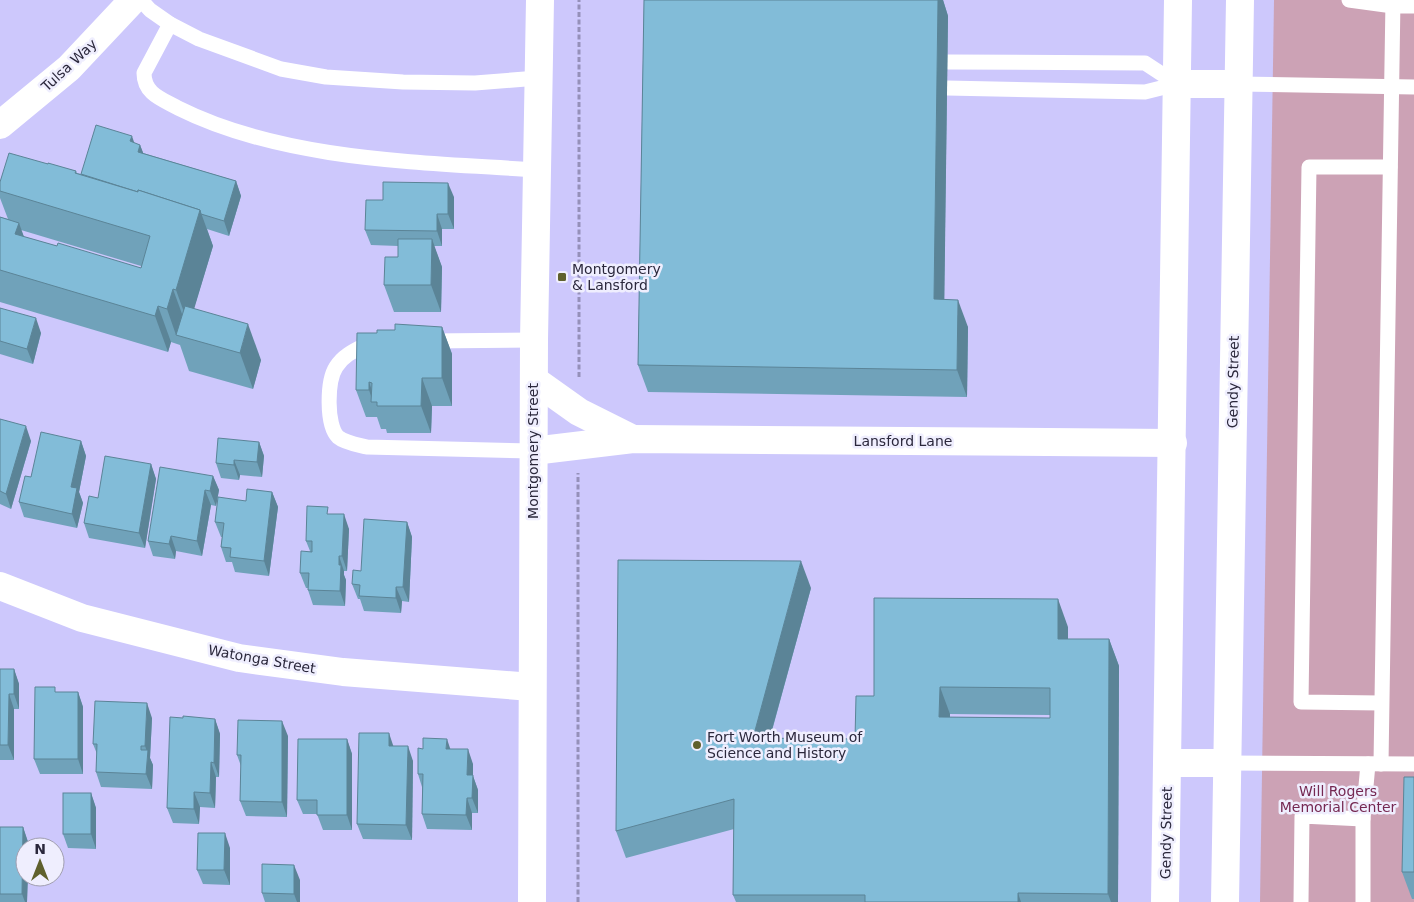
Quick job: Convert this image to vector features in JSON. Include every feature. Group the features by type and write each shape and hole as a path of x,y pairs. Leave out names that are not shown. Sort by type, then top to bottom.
{"street":[{"name":"Tulsa Way","path":"0,125 69,68 133,0"},
{"name":"Montgomery Street","path":"532,902 533,452 540,0"},
{"name":"Gendy Street","path":"1165,902 1178,0"},
{"name":"Gendy Street","path":"1225,902 1240,0"},
{"path":"1177,84 1238,84"},
{"name":"Lansford Lane","path":"534,380 579,412 633,439"},
{"name":"Lansford Lane","path":"533,452 633,439 1173,443"},
{"name":"Watonga Street","path":"0,586 82,618 239,658 343,672 532,687"},
{"path":"1168,763 1226,763"}],"lane":[{"path":"141,0 150,10 170,24 199,39 282,69 326,77 403,82 475,83 538,78"},
{"path":"1349,0 1414,6"},
{"path":"1363,902 1364,819 1374,764 1381,703 1393,3"},
{"path":"170,24 144,73 144,81 148,90 156,96 216,125 232,131 293,146 327,152 412,161 537,170"},
{"path":"948,62 1145,63 1177,84"},
{"path":"947,88 1145,92 1177,84"},
{"path":"1238,84 1414,87"},
{"path":"1381,703 1301,702 1309,167 1390,167"},
{"path":"418,342 534,340"},
{"path":"390,342 371,342 346,355 336,368 330,387 331,426 339,438 367,447 533,452"},
{"path":"1226,763 1414,764"},
{"path":"1301,902 1302,816 1364,819"}],"green space":[{"name":"Will Rogers Memorial Center","path":"1274,0 1414,0 1414,902 1260,902"}],"building":[{"path":"644,0 938,0 934,299 958,300 957,370 638,365"},
{"path":"96,125 132,136 130,141 140,145 138,152 236,181 224,221 201,214 200,210 81,174"},
{"path":"9,153 76,171 75,173 138,192 138,190 200,210 176,290 173,289 167,309 158,306 155,316 0,270 0,217 19,223 15,234 57,246 58,243 141,268 150,236 0,191 0,182"},
{"path":"383,182 448,183 448,214 437,214 437,231 365,230 366,200 383,200"},
{"path":"398,239 432,239 431,285 384,285 385,257 398,257"},
{"path":"185,306 248,324 240,353 176,335"},
{"path":"0,308 36,318 27,349 0,341"},
{"path":"395,324 442,327 442,378 422,378 421,406 377,406 377,402 371,402 372,383 369,382 369,390 356,390 357,333 377,333 377,330 395,330"},
{"path":"0,419 26,426 6,494 0,491"},
{"path":"41,432 81,441 71,487 77,488 72,514 19,502 25,476 31,477"},
{"path":"218,438 259,442 257,462 234,460 234,465 216,463"},
{"path":"105,456 151,464 139,533 84,523 89,496 98,498"},
{"path":"160,467 213,476 210,491 205,490 197,541 171,536 169,544 148,541"},
{"path":"247,489 272,492 264,561 230,557 231,548 221,547 224,523 215,522 218,497 246,501"},
{"path":"307,506 328,507 327,514 344,514 342,556 339,556 339,565 341,565 340,591 308,590 309,573 300,573 301,551 312,552 312,541 306,541"},
{"path":"364,519 407,522 403,587 396,587 396,598 359,596 360,585 352,584 353,570 361,571"},
{"name":"Fort Worth Museum of Science and History","path":"618,560 801,561 753,738 855,739 856,696 874,696 874,598 1058,599 1058,639 1109,639 1108,894 1018,893 1018,902 865,902 865,895 733,895 734,799 616,831","holes":["940,687 1050,688 1050,718 939,717"]},
{"path":"0,669 14,669 14,694 9,694 8,745 0,745"},
{"path":"35,687 55,687 55,692 78,692 78,759 34,759"},
{"path":"95,701 147,703 145,746 141,746 141,750 148,750 146,774 96,772 97,744 93,744"},
{"path":"183,716 215,719 214,763 211,762 210,793 194,792 194,809 167,808 170,717 183,718"},
{"path":"238,720 282,721 282,802 240,801 241,755 237,755"},
{"path":"359,733 389,733 389,746 408,746 406,825 357,824"},
{"path":"423,738 447,739 446,749 468,749 467,775 473,775 472,798 467,798 466,815 422,814 423,774 418,774 418,748 423,749"},
{"path":"298,739 347,739 347,815 317,815 317,800 297,800"},
{"path":"1404,777 1414,777 1414,872 1402,872"},
{"path":"63,793 91,793 91,834 63,834"},
{"path":"0,827 23,827 23,837 15,837 15,887 22,887 22,894 0,894"},
{"path":"198,833 225,833 224,870 197,870"},
{"path":"262,864 294,865 294,894 262,893"}],"place":[{"name":"Montgomery & Lansford","path":"562,277"},
{"name":"Fort Worth Museum of Science and History","path":"697,745"}]}
